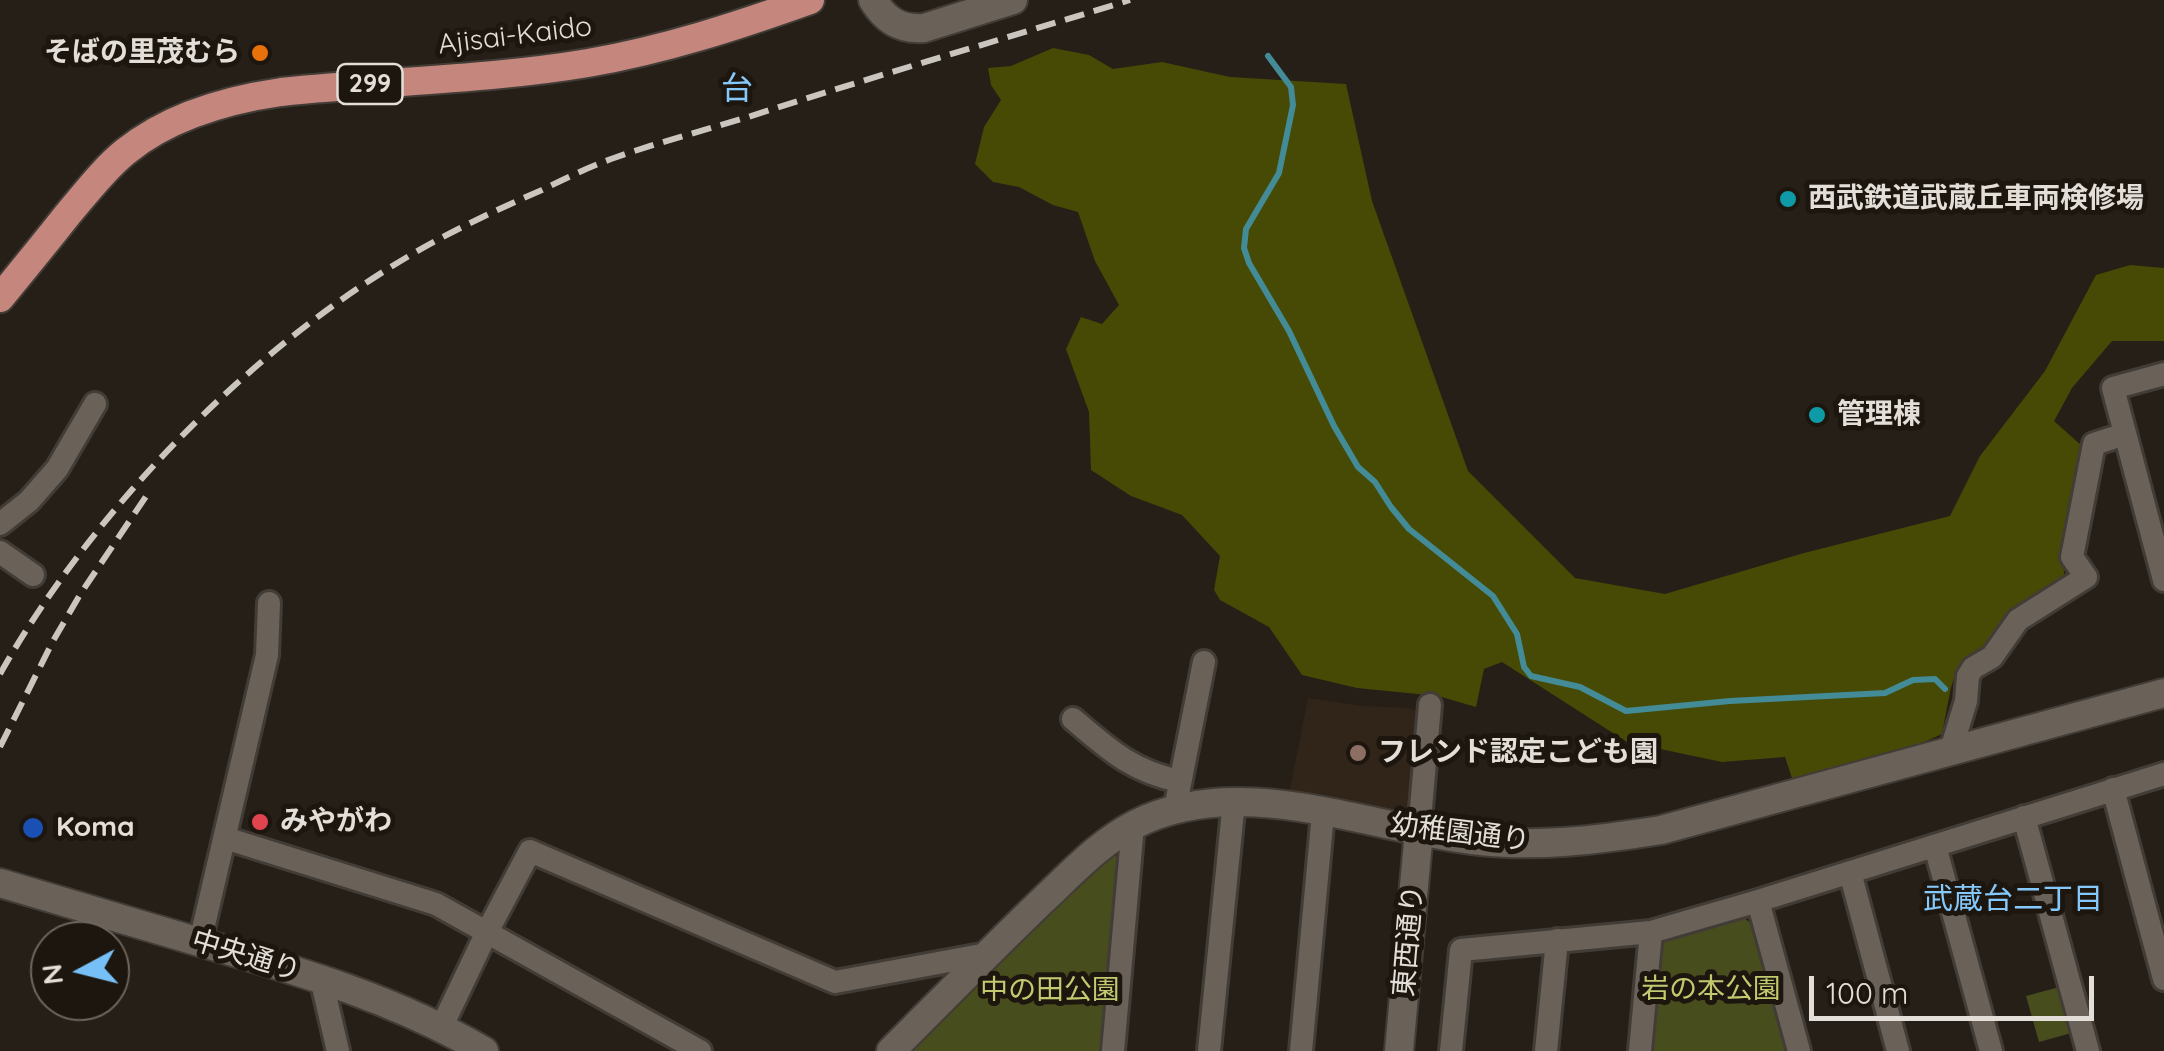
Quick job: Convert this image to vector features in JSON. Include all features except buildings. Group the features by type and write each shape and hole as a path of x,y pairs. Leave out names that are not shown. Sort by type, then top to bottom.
{"highway":[{"name":"Ajisai-Kaido","path":"0,298 90,187 124,152 161,128 203,110 243,97 281,92 540,70 590,62 695,38 810,0"}],"street":[{"path":"873,0 894,24 909,29 924,28 1013,0"},
{"path":"2164,374 2112,388 2164,580"},
{"path":"0,524 29,501 57,470 95,404"},
{"path":"1950,753 1972,668 1992,657 2018,620 2086,577 2072,557 2094,444 2125,434"},
{"path":"0,552 33,574"},
{"path":"200,942 267,654 268,604"},
{"path":"1176,809 1204,662"},
{"name":"幼稚園通り","path":"891,1051 1087,858 1134,825 1176,809 1211,802 1259,802 1471,840 1523,844 1591,841 1662,830 2164,693"},
{"path":"1418,831 1430,705"},
{"path":"1073,720 1120,759 1156,776 1180,781"},
{"path":"1451,1051 1461,950 1651,932 2164,774"},
{"path":"2113,789 2164,979"},
{"path":"1209,1051 1234,801"},
{"path":"1300,1051 1323,813"},
{"path":"2024,818 2088,1051"},
{"path":"1113,1051 1134,825"},
{"name":"東西通り","path":"1399,1051 1418,831"},
{"path":"225,838 436,904 700,1051"},
{"path":"1935,846 1990,1051"},
{"path":"442,1026 530,851 835,982 987,954"},
{"path":"1850,872 1898,1051"},
{"name":"中央通り","path":"0,883 321,978 442,1026 484,1051"},
{"path":"1758,902 1799,1051"},
{"path":"1640,1051 1651,932"},
{"path":"1546,1051 1557,940"},
{"path":"321,978 338,1051"}],"shaded area":[{"path":"1053,48 1089,55 1113,69 1162,62 1230,77 1346,84 1372,201 1468,471 1575,578 1665,594 1950,516 1980,456 2045,371 2096,275 2130,265 2164,268 2164,341 2112,341 2072,388 2054,421 2082,446 2060,550 2065,577 1985,652 1959,665 1942,734 1909,749 1793,781 1785,757 1722,762 1627,742 1502,662 1484,669 1476,707 1438,696 1357,688 1302,675 1269,627 1220,600 1214,590 1220,556 1182,515 1131,496 1091,470 1089,412 1066,349 1081,317 1102,324 1119,305 1095,261 1078,212 1053,205 1019,187 993,182 975,164 984,127 1001,100 991,85 988,68 1011,66"},
{"name":"フレンド認定こども園","path":"1308,698 1409,708 1424,713 1412,812 1404,817 1289,794"}],"green space":[{"name":"中の田公園","path":"1110,854 1123,859 1104,1051 907,1051"},
{"name":"岩の本公園","path":"1740,915 1756,927 1788,1051 1647,1051 1662,940"},
{"path":"2063,986 2075,1032 2039,1042 2026,996"}],"waterway":[{"path":"1268,56 1291,87 1293,105 1279,173 1246,229 1244,248 1249,263 1289,331 1358,467 1375,482 1409,529 1493,596 1517,634 1524,667 1531,676 1580,687 1626,711 1885,693 1913,680 1935,679 1945,689"}],"railway":[{"path":"0,674 78,557 172,446 279,347 412,254 611,159 1130,0"},
{"path":"0,747 81,593 151,489"}],"place":[{"name":"そばの里茂むら","path":"260,53"},
{"name":"西武鉄道武蔵丘車両検修場","path":"1788,199"},
{"name":"管理棟","path":"1817,415"},
{"name":"フレンド認定こども園","path":"1358,753"},
{"name":"みやがわ","path":"260,822"},
{"name":"Koma","path":"33,828"}],"district":[{"name":"台","path":"737,89"},
{"name":"武蔵台二丁目","path":"2013,900"}]}
